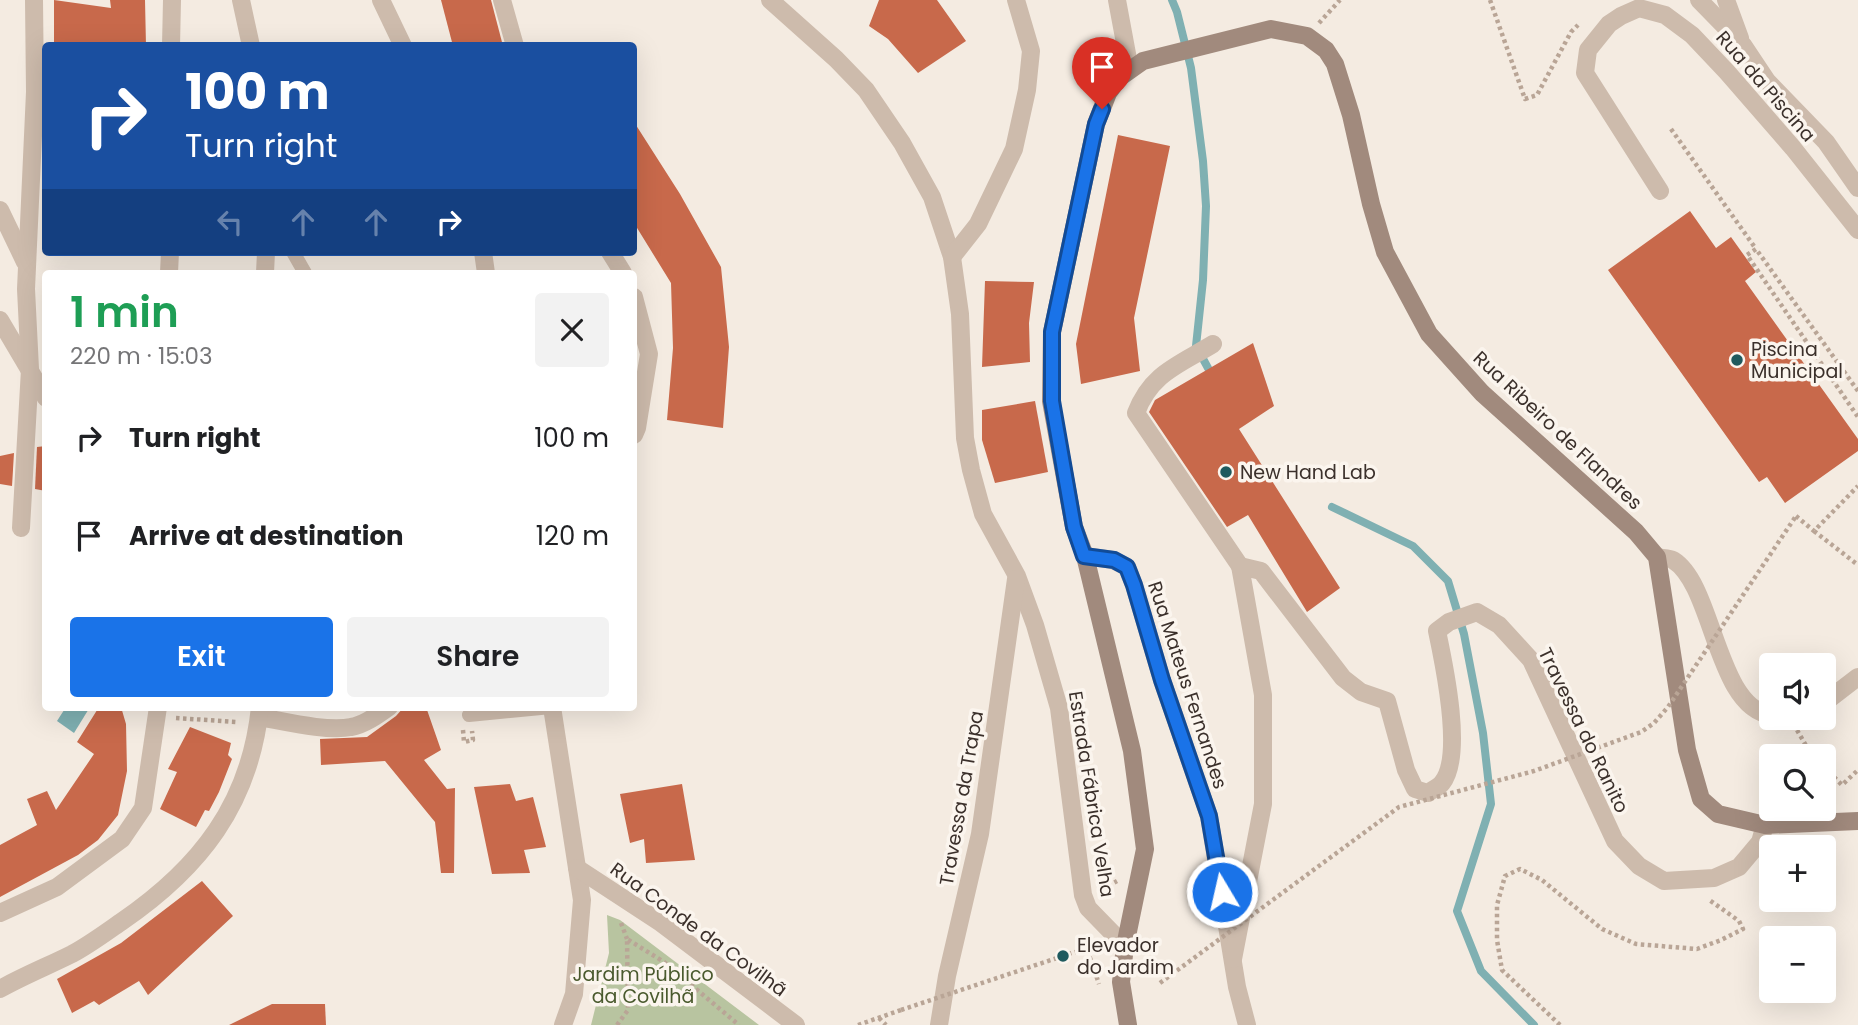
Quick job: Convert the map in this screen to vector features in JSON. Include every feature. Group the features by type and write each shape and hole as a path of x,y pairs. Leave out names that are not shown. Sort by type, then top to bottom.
{"main road":[{"name":"Rua Ribeiro de Flandres","path":"1136,66 1186,49 1271,29 1307,36 1326,50 1335,64 1351,115 1385,252 1429,334 1482,393 1636,532 1657,557"},
{"path":"1128,1025 1121,982 1125,946 1145,849 1132,751 1084,556 1074,527 1052,401 1052,332 1096,124 1108,93 1119,78 1136,66"},
{"path":"1657,557 1688,750 1702,799 1718,814 1765,825 1858,821"}],"street":[{"path":"21,528 30,369 27,265 35,92 34,0"},
{"path":"171,42 172,0"},
{"path":"241,0 250,42"},
{"path":"502,0 513,42"},
{"name":"Estrada Fábrica Velha","path":"771,0 866,90 902,143 932,197 952,257 960,314 965,438 971,470 983,514 1017,576 1035,625 1059,708 1083,895 1088,908 1125,946"},
{"path":"952,257 978,223 1014,149 1027,90 1031,51 1016,0"},
{"path":"1117,0 1136,66"},
{"path":"1699,0 1743,45 1767,81 1826,142 1858,188"},
{"path":"1726,0 1743,45"},
{"path":"387,4 401,42"},
{"name":"Rua da Piscina","path":"1660,191 1585,73 1588,50 1609,24 1639,8 1665,15 1692,35 1793,148 1858,230"},
{"path":"0,210 27,265"},
{"path":"637,308 649,354 637,428"},
{"path":"0,320 42,391"},
{"path":"1213,344 1157,377 1143,395 1136,413 1240,566 1264,695 1263,804 1233,959"},
{"name":"Rua Mateus Fernandes","path":"1084,556 1114,560 1127,567 1134,585 1162,680 1209,816 1237,987 1247,1025"},
{"path":"1657,557 1672,560 1691,581 1738,693 1759,712"},
{"name":"Travessa do Ranito","path":"1240,566 1261,571 1343,678 1361,692 1387,701 1406,769 1415,789 1428,793 1442,783 1453,751 1445,668 1437,631 1449,622 1477,612 1499,625 1531,660 1615,841 1639,866 1664,881 1714,878 1739,867 1760,842 1765,825"},
{"name":"Travessa da Trapa","path":"939,1025 947,976 980,834 1017,576"},
{"path":"1836,694 1858,677"},
{"path":"0,913 57,887 122,839 143,808 156,711"},
{"path":"0,989 73,953 152,901 177,879 207,846 231,809 252,757 258,716 305,726 350,727 384,711"},
{"path":"552,711 582,900 574,994 563,1025"},
{"name":"Rua Conde da Covilhã","path":"577,869 662,923 796,1025"}],"lane":[{"path":"469,715 510,711"}],"path":[{"path":"1325,17 1340,0"},
{"path":"1489,0 1525,99 1537,94"},
{"path":"1671,129 1858,391"},
{"path":"1756,249 1747,255 1858,417"},
{"path":"1814,531 1858,486"},
{"path":"1160,983 1399,807 1534,771 1641,732 1654,723 1668,707 1796,516 1858,565"},
{"path":"173,711 258,716"},
{"path":"1836,779 1842,785 1858,770"},
{"path":"1560,1025 1502,970 1497,940 1497,905 1504,876 1520,869 1542,880 1602,929 1636,944 1697,949 1743,929 1739,921 1696,891 1692,881"},
{"path":"1098,892 1117,881"},
{"path":"617,1025 628,1010 627,939 664,962 739,1025"},
{"path":"1068,954 1087,949"},
{"path":"858,1025 1057,958"},
{"path":"879,1018 886,1025"}],"green space":[{"name":"Jardim Público da Covilhã","path":"607,915 620,920 759,1025 591,1025 609,953"}],"water":[{"path":"63,711 88,711 74,733 57,721"}],"building":[{"path":"54,0 111,8 110,0 145,0 146,42 54,42"},
{"path":"441,0 491,0 502,42 452,42"},
{"path":"879,0 937,0 966,41 918,73 888,39 869,26"},
{"path":"637,127 680,194 721,267 729,347 723,428 667,420 673,348 671,283 637,228"},
{"path":"1118,135 1170,146 1134,318 1140,371 1081,384 1076,344"},
{"name":"Piscina Municipal","path":"1690,211 1716,248 1731,237 1756,272 1745,281 1858,439 1858,451 1785,503 1767,477 1759,482 1608,270"},
{"path":"985,281 1034,282 1029,323 1030,362 982,367"},
{"name":"New Hand Lab","path":"1253,343 1274,406 1239,429 1340,588 1307,612 1248,515 1227,527 1149,412 1155,400"},
{"path":"1035,401 1048,472 995,483 982,440 982,410"},
{"path":"42,446 42,490 35,489 37,447"},
{"path":"14,453 12,486 0,484 0,456"},
{"path":"96,711 122,711 126,724 127,771 118,815 98,840 78,855 0,897 0,845 37,825 27,799 47,791 56,810 94,754 77,742"},
{"path":"400,711 427,711 441,750 424,760 447,789 455,788 454,873 441,873 435,822 385,761 321,765 320,739 367,737"},
{"path":"190,727 231,743 228,755 232,759 209,811 205,810 196,827 160,809 177,772 168,769"},
{"path":"510,784 516,801 533,797 546,847 524,850 530,873 492,874 474,787"},
{"path":"682,784 695,860 646,863 644,839 630,843 620,794"},
{"path":"202,881 233,916 148,995 139,981 99,1005 94,1001 72,1013 57,979 121,943"},
{"path":"272,1004 325,1004 326,1025 229,1025"}],"waterway":[{"path":"1172,0 1191,68 1203,161 1206,206 1203,280 1196,346 1208,368"},
{"path":"1332,507 1413,546 1448,581 1464,634 1483,733 1491,804 1457,911 1481,971 1534,1025"}],"place":[{"name":"Piscina Municipal","path":"1737,360"},
{"name":"New Hand Lab","path":"1226,472"},
{"name":"Elevador do Jardim","path":"1063,956"}],"route":[{"path":"1102,109 1096,124 1052,332 1052,401 1074,527 1084,556 1114,560 1127,567 1162,680 1209,816 1222,892"}]}
